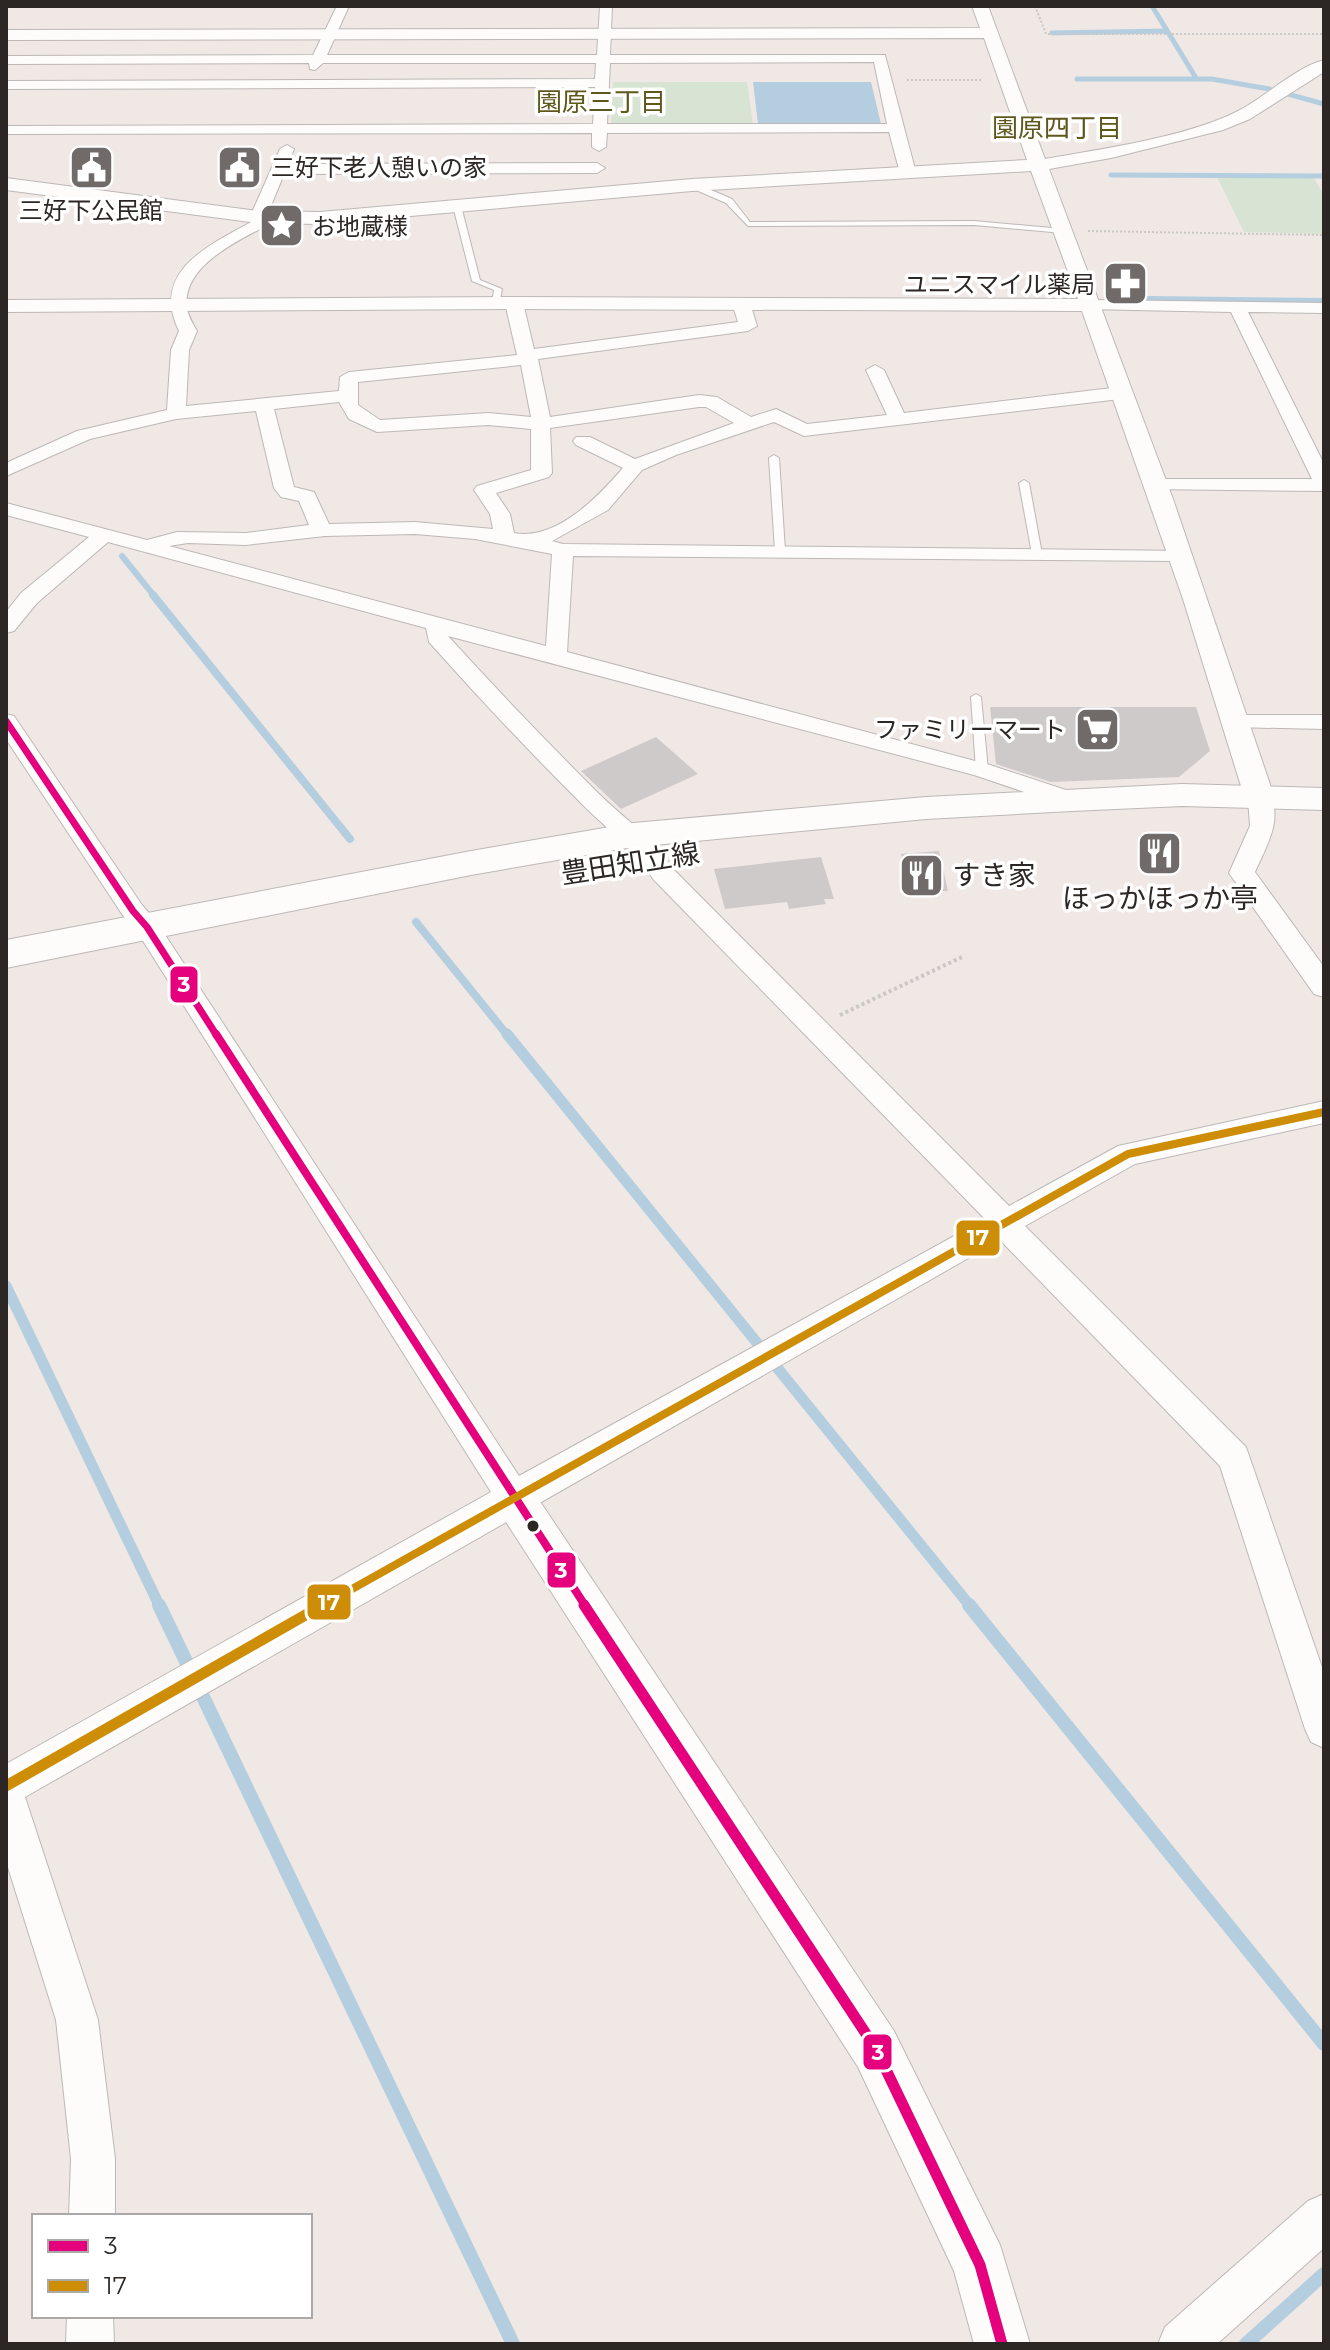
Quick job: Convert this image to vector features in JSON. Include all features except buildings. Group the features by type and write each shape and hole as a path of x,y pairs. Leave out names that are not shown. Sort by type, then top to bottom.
{"main road":[{"name":"豊田知立線","path":"6,954 153,936 643,846 926,808 1182,795 1324,799"},
{"name":"豊田知立線","path":"643,846 1191,811 1260,799"},
{"name":"豊田知立線","path":"6,976 153,936"}],"street":[{"path":"176,413 180,350 188,331 177,307 179,288 194,264 265,217 317,59 343,6"},
{"path":"600,192 597,168 606,6"},
{"path":"980,6 1091,305 1238,722 1260,799 1262,826 1242,873 1324,987"},
{"path":"6,35 990,33"},
{"path":"6,60 880,58 908,173"},
{"path":"6,184 265,217 320,218 692,185 1039,165 1111,153 1217,126 1244,115 1324,65"},
{"path":"6,130 602,83"},
{"path":"6,85 601,128 895,128"},
{"path":"281,169 597,168"},
{"path":"504,535 500,514 484,490 542,473 538,449 541,424 528,357 505,303"},
{"path":"741,303 748,326 528,357 349,377 348,396 349,406 356,415 377,426 488,419 541,424 699,401 717,404 750,424"},
{"path":"6,306 741,303 1324,308"},
{"path":"1154,485 1324,484 1237,307"},
{"path":"875,370 898,419"},
{"path":"533,542 582,519 601,506 635,466 669,451 776,415 804,430 1120,393"},
{"path":"6,470 84,435 176,413 348,396"},
{"path":"263,403 284,488 288,493 307,496 321,530"},
{"path":"583,441 635,466"},
{"path":"6,509 982,770 1072,800"},
{"path":"150,547 174,536 246,539 321,530 434,528 504,535 563,550 1179,555"},
{"path":"7,623 29,598 104,535"},
{"path":"556,657 563,550"},
{"path":"437,625 437,637 500,708 613,822 643,846 662,873 994,1208 1004,1222 1234,1458 1324,1729"},
{"path":"6,721 153,936 514,1498 876,2049 980,2265 1002,2344"},
{"path":"1238,722 1324,722"},
{"path":"6,1786 1128,1154 1324,1112"},
{"path":"6,1799 77,2020 93,2159 92,2214"},
{"path":"1182,2344 1324,2217"},
{"path":"90,2318 90,2344"}],"lane":[{"path":"692,185 729,201 748,224 974,223 1063,231"},
{"path":"457,206 476,281 498,289 505,303"},
{"path":"774,458 780,551"},
{"path":"1024,483 1037,554"},
{"path":"976,697 982,770"}],"path":[{"path":"1035,6 1046,34 1324,34"},
{"path":"1063,231 1324,235"},
{"path":"814,1028 962,957"}],"green space":[{"path":"613,82 747,82 753,125 611,125"},
{"path":"1217,177 1313,177 1324,195 1324,234 1244,232"}],"water":[{"path":"753,82 871,82 881,124 758,124"}],"waterway":[{"path":"1152,6 1196,78"},
{"path":"1052,33 1167,31"},
{"path":"1077,79 1212,79 1269,89 1324,104"},
{"path":"1111,175 1324,176"},
{"path":"1147,299 1324,301"},
{"path":"122,556 155,597"},
{"path":"153,595 350,839"},
{"path":"416,922 508,1036"},
{"path":"507,1034 971,1607"},
{"path":"6,1286 160,1607"},
{"path":"159,1605 513,2344"},
{"path":"969,1605 1324,2044"},
{"path":"1246,2344 1324,2274"}],"transit line":[{"name":"3","path":"6,721 133,911 147,927 514,1498 876,2049 980,2265 1002,2344"},
{"name":"17","path":"6,1786 459,1528 1128,1154 1324,1112"}],"place":[{"name":"三好下老人憩いの家","path":"240,167"},
{"name":"三好下公民館","path":"91,168"},
{"name":"お地蔵様","path":"281,226"},
{"name":"ユニスマイル薬局","path":"1126,284"},
{"name":"ファミリーマート","path":"1097,729"},
{"name":"ほっかほっか亭","path":"1160,854"},
{"name":"すき家","path":"921,875"}],"district":[{"name":"園原三丁目","path":"601,102"},
{"name":"園原四丁目","path":"1057,128"}]}
